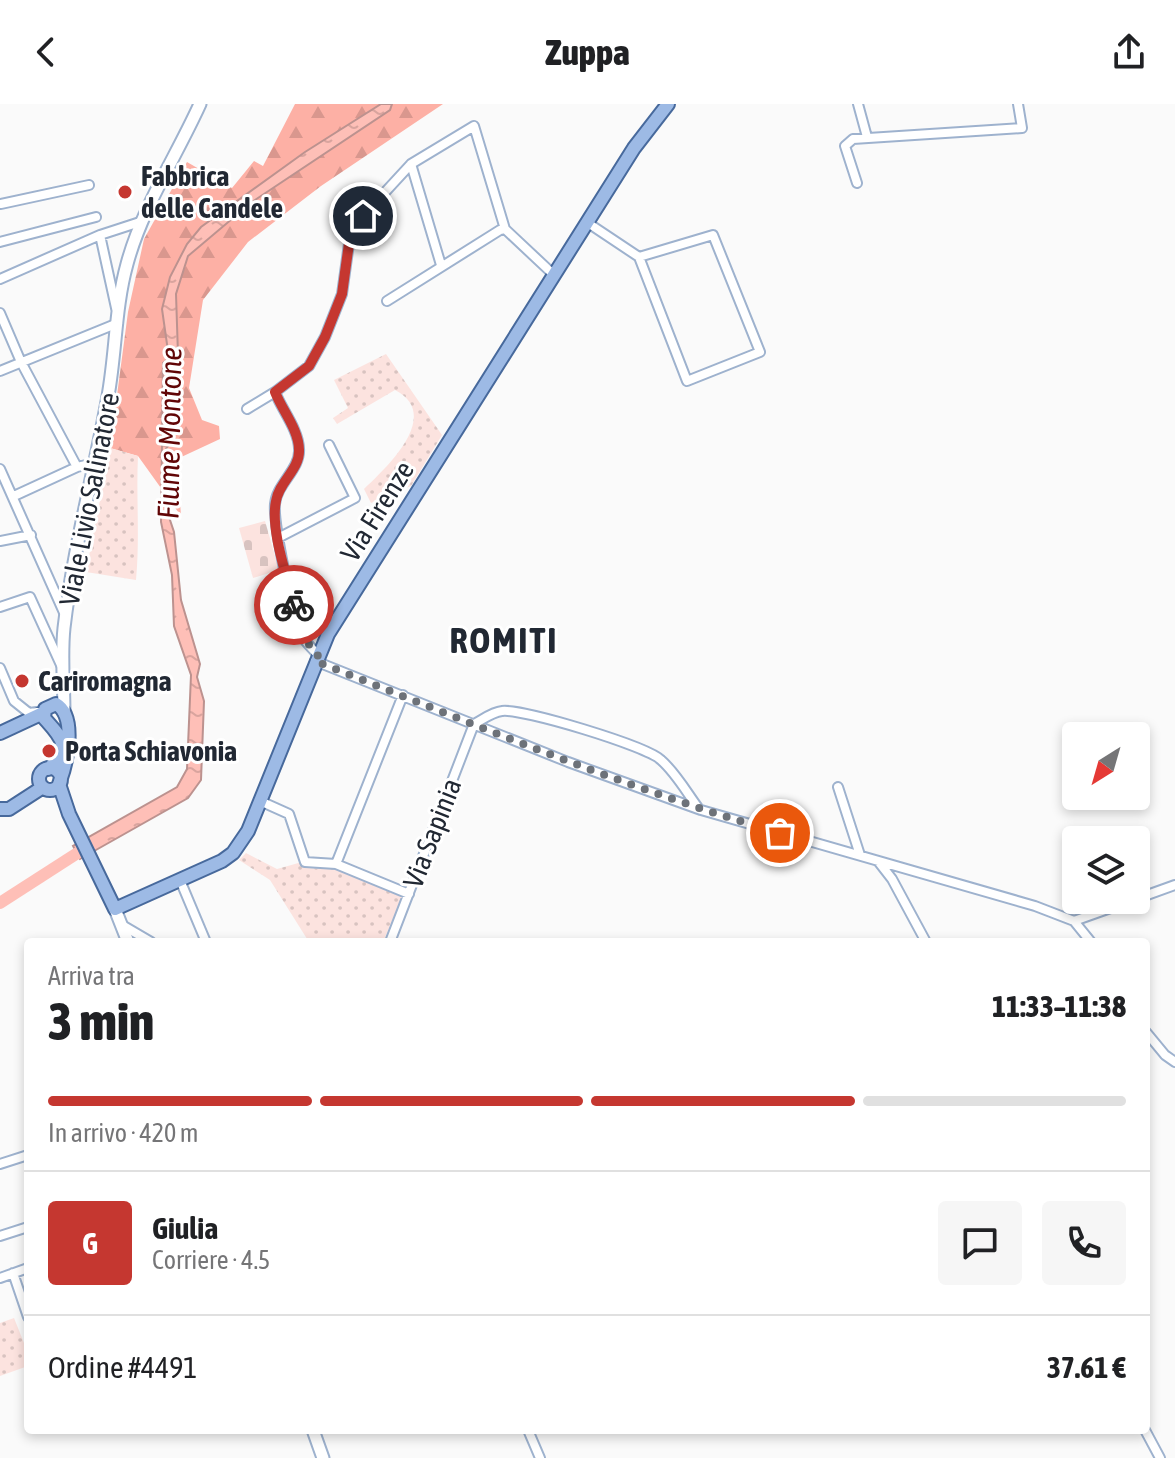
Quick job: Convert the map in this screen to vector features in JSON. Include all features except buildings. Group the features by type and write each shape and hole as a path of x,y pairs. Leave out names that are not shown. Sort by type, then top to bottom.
{"main road":[{"name":"Viale Livio Salinatore","path":"64,713 66,617 116,349 127,263 144,220 200,104"},
{"name":"Via Firenze","path":"115,909 222,861 233,853 248,831 317,658 335,623 634,148 668,104"},
{"path":"64,676 60,695 47,708 47,722 58,732 63,746 59,757 40,775 42,789 71,816"},
{"path":"0,733 47,708 59,705 64,713 69,754 60,782 54,789 42,789 14,806 0,809"},
{"path":"48,769 57,772 71,816 126,938"},
{"path":"314,1434 323,1458"}],"street":[{"path":"858,104 867,137"},
{"path":"857,183 845,146 853,139 1022,128 1018,104"},
{"path":"247,409 309,366 325,337 342,294 351,229 411,164 474,126 505,229 554,275"},
{"path":"411,164 441,265"},
{"path":"0,201 89,185"},
{"path":"0,242 96,217"},
{"path":"0,279 100,235 144,220"},
{"path":"588,223 639,257 687,381 760,352 713,235 639,257"},
{"path":"387,301 441,265 505,229"},
{"name":"Viale Livio Salinatore","path":"100,235 118,319"},
{"path":"0,313 21,362 77,467"},
{"path":"0,371 118,319"},
{"path":"275,392 299,449 298,459 275,504 278,538 301,635 317,658 474,724 701,810 1035,906 1074,921 1088,938"},
{"path":"278,538 355,498 329,445"},
{"path":"14,496 77,467 95,463"},
{"path":"0,469 66,617"},
{"path":"0,541 31,535"},
{"path":"0,607 30,597 64,676"},
{"path":"0,668 14,701 21,708 29,713 47,708"},
{"path":"336,864 403,695"},
{"path":"474,724 503,710 632,744 661,758 701,810"},
{"name":"Via Sapinia","path":"392,938 474,724"},
{"path":"838,787 860,855"},
{"path":"260,801 289,814 305,862 336,864 409,894"},
{"path":"0,816 14,806"},
{"path":"877,860 892,879 924,938"},
{"path":"180,880 204,938"},
{"path":"1150,894 1175,885"},
{"path":"1074,921 1093,914"},
{"path":"121,925 144,938"},
{"path":"1150,1037 1175,1062"},
{"path":"0,1164 24,1156"},
{"path":"0,1236 24,1228"},
{"path":"0,1278 24,1269"},
{"path":"13,1273 24,1305"},
{"path":"530,1434 540,1458"},
{"path":"1147,1434 1160,1458"}],"green space":[{"path":"295,104 443,104 321,186 248,242 203,300 189,388 202,420 219,426 220,439 177,459 181,516 138,456 110,448 128,312 144,239 187,162 232,188 254,161 263,166"},
{"path":"386,354 442,435 411,486 371,503 364,489 397,455 412,427 414,413 408,401 395,390 337,424 333,418 348,408 334,380"},
{"path":"110,448 138,456 136,580 86,572"},
{"path":"265,521 279,570 253,578 239,528"},
{"path":"246,853 277,869 302,862 304,868 334,869 402,897 385,938 306,938 270,880 239,860"},
{"path":"14,1318 24,1343 24,1367 0,1376 0,1323"}],"water":[{"path":"381,104 392,104 390,110 252,202 188,256 176,294 178,355 169,366 173,438 166,449 167,511 174,532 181,600 200,664 197,677 204,701 201,780 188,798 80,859 73,846 177,787 187,769 191,675 174,626 172,575 161,522 163,363 169,358 162,309 170,277 187,244 201,227 305,152"}],"waterway":[{"name":"Fiume Montone","path":"0,903 90,845"}],"way so far":[{"path":"294,605 301,635 318,655 315,661 568,762 701,810 780,833"}],"place":[{"name":"Fabbrica delle Candele","path":"125,192"},
{"name":"Cariromagna","path":"22,681"},
{"name":"Porta Schiavonia","path":"49,751"}],"district":[{"name":"ROMITI","path":"504,640"}],"route":[{"path":"294,605 278,538 275,504 298,459 299,449 297,437 275,392 309,366 325,337 342,294 351,229 363,216"}]}
